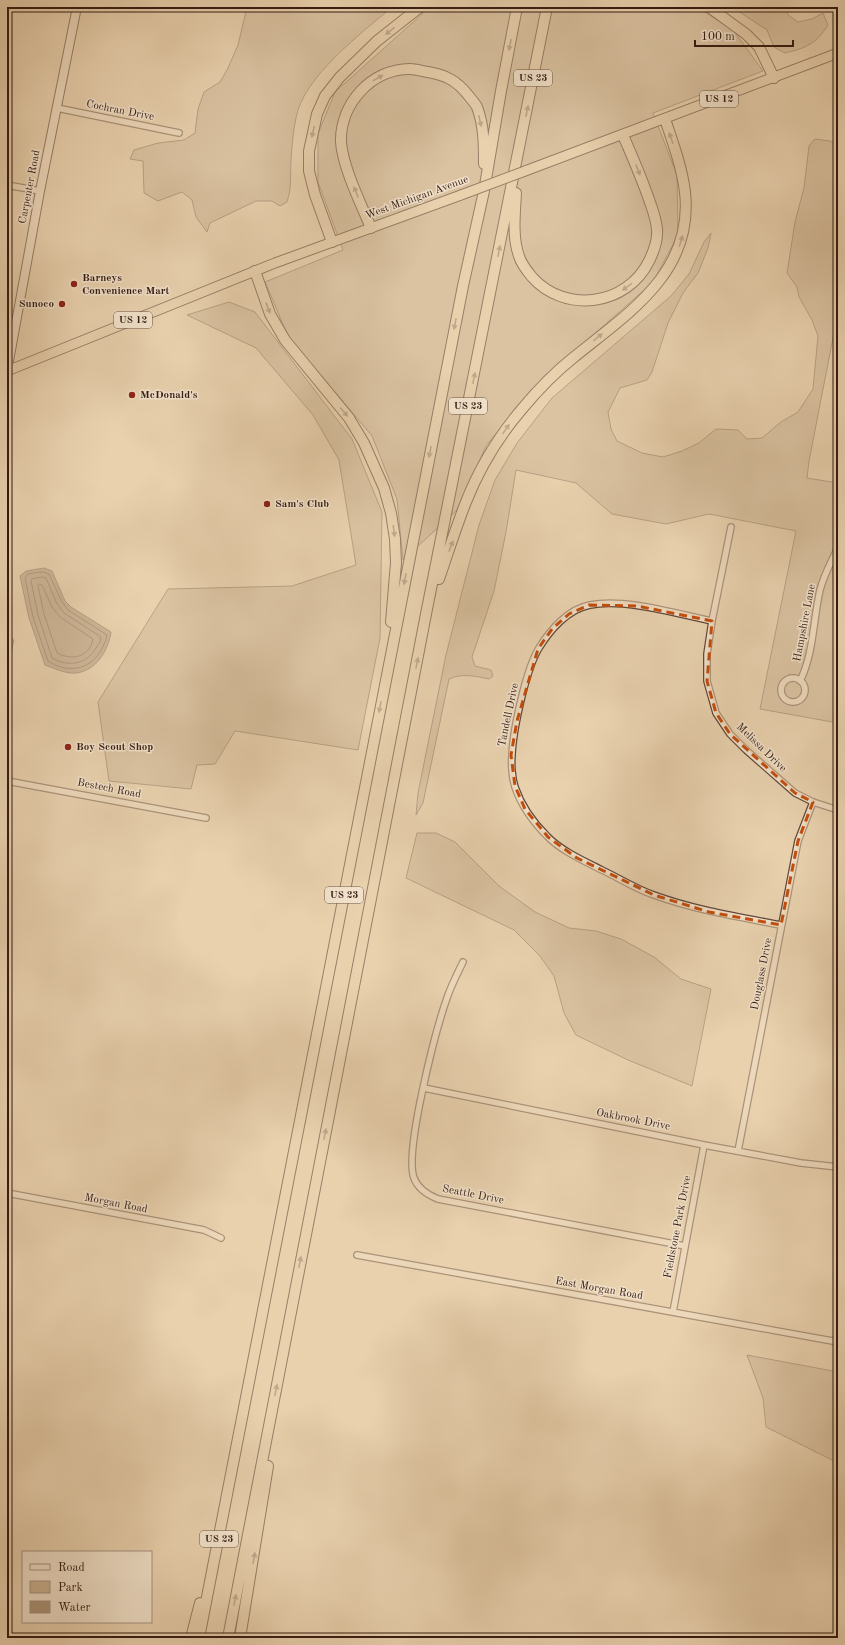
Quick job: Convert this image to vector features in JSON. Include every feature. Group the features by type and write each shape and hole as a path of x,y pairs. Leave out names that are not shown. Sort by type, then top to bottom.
{"highway":[{"path":"332,242 315,195 309,172 309,150 317,114 326,96 340,77 377,41 420,7"},
{"name":"US 23","path":"200,1638 385,682 463,286 484,191 517,7"},
{"name":"US 23","path":"228,1638 428,609 548,7"},
{"path":"709,7 746,34 759,47 774,78"},
{"name":"West Michigan Avenue","path":"7,371 255,271 623,135 838,53"},
{"path":"371,228 355,190 343,155 341,142 343,123 350,104 362,89 374,80 386,74 410,69 440,74 460,84 477,106 483,132 484,191"},
{"path":"428,609 466,501 484,463 508,426 545,383 645,299 662,279 673,261 684,230 686,202 682,172 665,119"},
{"path":"516,164 515,232 519,257 528,272 538,284 551,292 565,298 597,300 624,290 636,280 645,268 652,254 656,240 657,229 654,211 623,135"},
{"path":"255,271 270,314 285,340 349,418 364,443 384,488 391,513 395,539 396,563 385,682"},
{"path":"240,1638 268,1463 271,1415"},
{"path":"191,1638 199,1608 212,1574"}],"main road":[{"name":"Carpenter Road","path":"7,371 40,191 77,7"}],"street":[{"name":"Cochran Drive","path":"57,108 179,133"},
{"path":"7,185 40,191"},
{"name":"Melissa Drive","path":"731,527 712,621 707,654 707,681 716,713 730,734 794,793 813,802 838,810"},
{"name":"Hampshire Lane","path":"800,681 807,667 820,589 826,572 837,550"},
{"name":"Tandell Drive","path":"712,621 637,606 615,604 589,605 569,614 552,629 538,649 526,681 517,721 512,755 515,786 525,810 548,837 577,858 654,895 709,912 781,926"},
{"name":"Hampshire Lane","path":"789,678 800,681 804,688 801,699 793,702 786,700 781,693 781,686 783,682 789,678"},
{"name":"Bestech Road","path":"7,781 206,818"},
{"name":"Douglass Drive","path":"738,1151 798,841 813,802"},
{"name":"Seattle Drive","path":"463,962 444,1005 424,1088 413,1148 412,1169 414,1179 421,1188 438,1199 685,1246"},
{"name":"Oakbrook Drive","path":"424,1088 704,1145 801,1163 838,1167"},
{"name":"Fieldstone Park Drive","path":"673,1312 704,1145"},
{"name":"Morgan Road","path":"7,1193 204,1230 221,1238"},
{"name":"East Morgan Road","path":"357,1255 838,1342"}],"highlighted area":[{"path":"589,605 637,606 712,621 707,681 716,713 730,734 795,793 813,802 798,841 781,925 709,912 654,895 577,858 548,837 525,809 515,786 511,755 517,721 538,649 552,629 569,614"}],"green space":[{"path":"247,7 392,7 335,57 310,87 301,103 294,128 289,197 287,202 280,206 272,201 256,201 210,223 207,232 196,217 192,200 182,192 158,201 144,193 143,161 130,159 134,150 158,143 184,140 195,133 198,109 204,92 220,82 228,68 238,45"},
{"path":"430,7 697,7 734,31 763,71 653,113 677,175 678,235 653,282 531,390 486,446 457,510 403,560 397,499 372,436 288,336 265,282 343,250 318,182 318,134 335,92"},
{"path":"732,7 785,7 788,15 798,22 812,19 823,13 828,25 815,41 805,47 785,53 774,47 767,30"},
{"path":"815,139 830,141 838,145 838,312 807,478 838,483 838,723 760,709 796,531 709,514 666,524 612,514 576,483 516,470 506,532 494,591 472,657 475,666 491,670 493,676 489,679 474,676 459,676 449,679 423,803 416,815 418,793 446,655 479,525 495,480 517,443 552,398 671,296 689,274 704,242 711,233 708,248 698,273 683,293 668,323 652,372 647,380 620,388 608,412 611,429 617,441 642,453 663,457 682,451 699,443 716,429 738,430 747,439 762,438 781,422 798,412 813,389 818,336 812,320 799,297 797,287 787,273 795,222 804,188 809,146"},
{"path":"229,302 255,312 352,439 382,512 380,638 358,750 235,731 215,764 197,765 191,789 109,781 98,702 168,589 292,586 356,565 339,460 313,415 256,348 187,315"},
{"path":"417,833 436,833 455,842 499,886 535,912 569,928 596,931 621,939 654,957 681,979 711,989 692,1086 628,1060 576,1035 564,1013 554,976 540,956 514,930 406,878"},
{"path":"747,1355 838,1372 838,1463 766,1427 763,1398"}],"water":[{"path":"44,568 52,571 65,601 71,607 111,632 108,644 102,656 87,670 77,673 63,672 45,665 29,618 20,576 26,571"},
{"path":"7,629 14,641 10,659 7,664"}],"place":[{"name":"Barneys Convenience Mart","path":"74,284"},
{"name":"Sunoco","path":"62,304"},
{"name":"McDonald's","path":"132,395"},
{"name":"Sam's Club","path":"267,504"},
{"name":"Boy Scout Shop","path":"68,747"}]}
